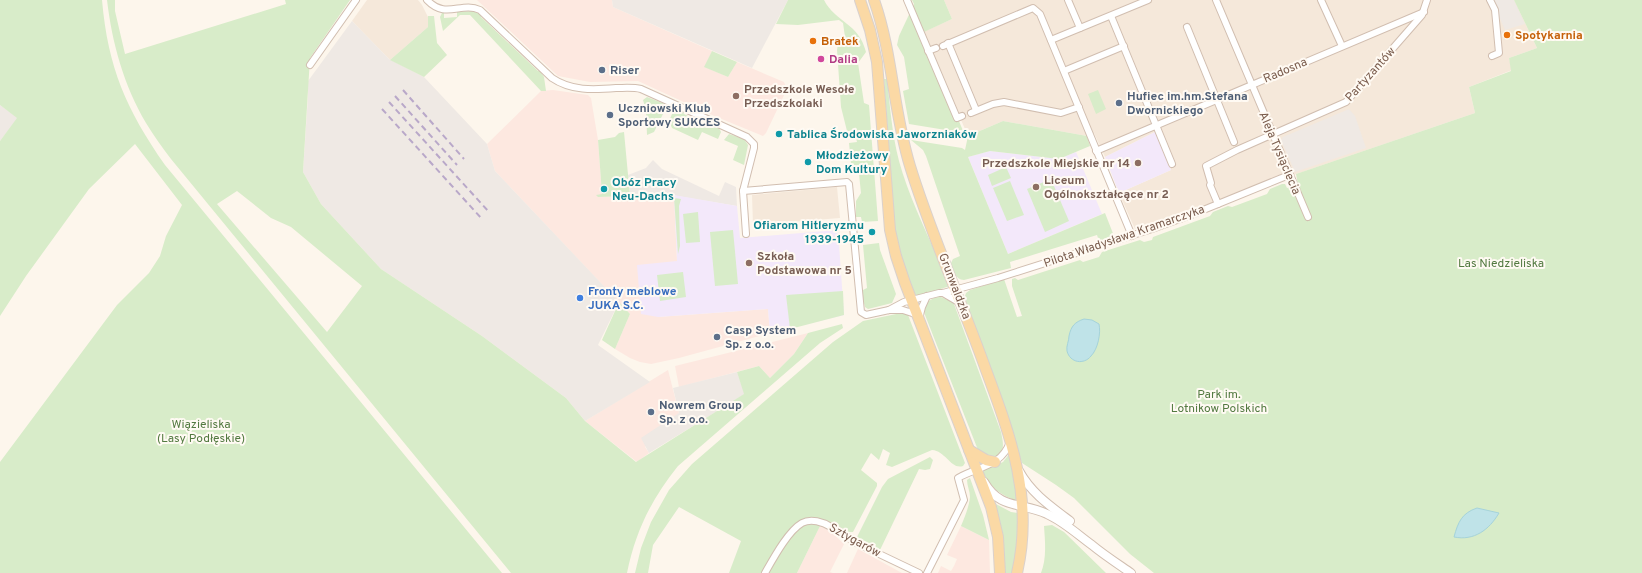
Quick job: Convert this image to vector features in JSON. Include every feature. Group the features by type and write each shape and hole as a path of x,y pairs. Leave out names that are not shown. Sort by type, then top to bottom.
{"main road":[{"path":"860,0 870,30 877,62 890,230 896,256 991,507 1000,549 1000,573"},
{"name":"Grunwaldzka","path":"874,0 887,46 897,115 904,148 918,191 962,304 1011,441 1018,470 1023,507 1022,542 1017,573"},
{"path":"969,450 986,460 994,462"}],"street":[{"path":"310,65 356,0"},
{"path":"427,0 439,9 472,8 480,10 552,78 563,85 591,89 641,89 747,137 754,144 754,148 742,191 746,234"},
{"path":"907,0 957,118 962,116"},
{"path":"1068,0 1080,28"},
{"path":"1051,40 1148,0"},
{"name":"Aleja Tysiąclecia","path":"1216,0 1308,217"},
{"path":"1322,0 1342,46"},
{"name":"Partyzantów","path":"1218,204 1210,185 1211,183 1206,166 1346,102 1422,16 1427,0"},
{"path":"1490,0 1495,10 1499,53 1492,56"},
{"path":"928,51 1033,8 1040,14 1132,236"},
{"name":"Radosna","path":"1096,151 1251,84 1424,12"},
{"path":"1111,16 1172,164"},
{"path":"1187,27 1234,142"},
{"path":"942,46 973,112 993,104 1004,102 1061,113 1079,107"},
{"path":"1064,71 1124,46"},
{"name":"Pilota Władysława Kramarczyka","path":"889,310 912,300 943,293 1132,236 1179,220 1289,174"},
{"path":"742,191 847,182 850,184 859,306 862,314 866,315 889,310 906,310 918,317 927,296"},
{"path":"943,293 962,304"},
{"path":"927,573 964,500 958,478 994,462 1005,454 1011,441"},
{"path":"977,470 985,484 995,496 1004,503 1041,511 1064,524 1109,559 1131,573"},
{"path":"1018,470 1029,486 1043,501 1112,554 1131,573"},
{"name":"Sztygarów","path":"764,573 791,533 801,523 814,521 825,523 846,535 852,541 919,573"}],"shaded area":[{"path":"367,0 418,0 429,19 428,27 390,60 352,21"},
{"path":"477,0 612,0 613,7 712,51 705,67 728,77 737,62 784,82 787,89 766,133 763,136 712,115 638,81 590,82 558,76"},
{"path":"612,0 788,0 752,68 613,7"},
{"path":"944,0 1514,0 1537,48 1509,58 1512,70 1469,87 1475,113 1135,229 1119,193 1171,170 1155,132 1105,157 1094,133 1087,136 1003,121 968,136 923,32 952,19"},
{"path":"1492,0 1514,0 1525,24 1505,30"},
{"path":"352,21 389,59 424,77 487,144 495,171 619,302 598,345 650,382 585,421 566,398 482,336 381,269 321,204 303,172 308,81"},
{"path":"553,90 588,95 591,98 598,140 602,194 598,197 674,195 677,261 658,317 768,309 770,333 679,358 651,364 630,358 615,349 630,314 495,171 487,144 541,91"},
{"path":"0,105 18,118 0,141"},
{"path":"1349,109 1355,116 1366,148 1295,172 1281,140 1283,137"},
{"name":"Przedszkole Miejskie nr 14","path":"1155,132 1171,170 1119,193 1105,157"},
{"name":"Liceum Ogólnokształcące nr 2","path":"990,151 1059,159 1076,152 1102,214 1008,254 968,157"},
{"path":"653,160 662,169 719,196 725,182 736,187 737,206 671,195 630,196 628,175 646,168"},
{"path":"837,187 840,218 753,225 752,195"},
{"name":"Szkoła Podstawowa nr 5","path":"674,195 737,206 740,238 838,230 844,315 770,333 768,309 658,317 641,314 637,265 677,261"},
{"path":"808,333 794,354 770,378 759,366 679,387 675,366"},
{"path":"668,370 679,413 672,418 645,447 649,453 637,462 585,421"},
{"path":"737,372 745,394 649,453 641,438 679,413 673,388"},
{"path":"820,526 830,531 844,544 830,572 833,573 797,573"},
{"path":"961,526 989,540 990,573 938,573 941,566 951,571 954,566 957,559 947,555"},
{"path":"858,549 902,573 847,573"}],"green space":[{"name":"Wiązieliska (Lasy Podłęskie)","path":"0,0 102,0 109,47 114,67 130,106 151,145 165,165 502,573 0,573 0,462 117,305 149,273 160,256 166,236 182,205 135,144 89,189 26,276 0,316 0,141 17,118 0,105"},
{"path":"107,0 115,0 115,11 125,54 286,4 285,0 350,0 310,58 303,172 321,204 381,269 482,336 566,398 585,421 636,462 744,394 737,372 759,366 770,378 794,354 808,333 842,324 843,328 820,343 678,466 652,503 635,543 627,573 511,573 161,146 138,109 125,79 109,16","holes":["237,191 271,218 291,227 362,286 327,332 217,204"]},
{"path":"788,0 824,0 834,13 853,29 863,42 866,52 858,63 864,103 869,105 878,221 862,222 861,217 856,217 856,201 861,193 859,174 852,174 849,143 857,142 855,134 848,135 841,107 837,50 838,44 845,37 843,23 839,20 798,25 776,24"},
{"path":"912,0 944,0 952,19 924,32 922,35 964,133 909,124 903,91 909,89 904,57 897,45 899,36 914,4"},
{"path":"1514,0 1642,0 1642,573 1154,573 1130,554 1074,498 1022,463 964,299 966,293 970,290 1004,279 1017,317 1022,316 1012,286 1012,279 1015,278 1018,280 1080,260 1083,262 1099,257 1102,252 1140,240 1144,242 1152,240 1153,237 1210,216 1213,212 1228,206 1232,207 1267,194 1270,189 1282,184 1285,184 1287,188 1298,185 1296,174 1475,113 1469,87 1511,71 1509,58 1537,48"},
{"path":"472,11 481,14 481,17 538,71 540,71 544,77 546,91 541,91 470,15 460,15 443,31 440,17 442,13 444,12 444,18 457,17 457,12"},
{"path":"428,16 434,16 437,43 447,55 424,77 390,60 428,27"},
{"path":"712,51 737,62 728,77 704,67"},
{"path":"884,79 887,79 895,141 904,177 916,209 950,286 915,297 900,256 895,235"},
{"path":"1098,90 1106,109 1096,114 1088,94"},
{"path":"647,97 665,104 664,112 654,132 647,135 646,110 643,100"},
{"path":"677,110 683,111 684,114 709,126 713,125 719,128 721,132 718,139 702,132 698,140 672,128 669,121 672,114"},
{"path":"1003,121 1087,136 1090,146 1059,159 990,151 968,157 1008,254 1105,213 1114,236 1099,241 1097,235 1010,262 1011,268 961,280 956,276 951,263 953,259 960,256 926,156 923,150 911,140 962,148 965,150 968,136"},
{"path":"624,132 630,196 598,197 596,195 602,194 598,140 615,137 619,133"},
{"path":"729,134 744,139 748,145 744,165 733,160 738,146 724,140"},
{"path":"1006,167 1011,178 992,186 988,175"},
{"path":"1051,179 1069,221 1045,232 1027,189"},
{"path":"1010,181 1024,215 1007,221 993,188"},
{"path":"674,198 681,199 679,206 680,246 678,254"},
{"path":"698,212 700,242 686,243 683,214"},
{"path":"733,230 738,284 715,286 710,232"},
{"path":"879,243 880,250 896,294 892,303 868,309 865,307 864,303 862,303 861,291 867,288 863,245"},
{"path":"683,272 686,297 660,301 657,275"},
{"path":"843,291 844,315 790,329 786,295"},
{"path":"941,297 954,304 1001,432 1003,442 1002,450 1001,453 993,457 987,457 978,450 925,315 924,311 926,304 934,298"},
{"path":"619,302 630,314 615,349 602,340"},
{"path":"901,313 908,315 965,463 963,466 959,467 955,465 941,453 932,450 892,467 886,465 890,453 883,449 879,460 871,453 861,470 877,483 877,486 853,532 846,532 825,521 820,526 797,573 729,573 741,541 679,507 653,545 648,573 635,573 641,548 651,522 669,490 692,464 833,342 863,321"},
{"path":"1010,453 1018,501 1001,494 992,486 982,471 1003,462"},
{"path":"930,457 933,460 930,469 919,469 880,550 856,539 882,487 888,479"},
{"path":"970,478 983,515 989,540 961,526 967,512 970,495 967,480"},
{"path":"994,503 1011,512 1018,513 1018,534 1013,573 1005,573 1002,537"},
{"path":"1052,525 1064,532 1106,573 1041,573 1045,555 1044,526"}],"water":[{"path":"1084,319 1092,320 1099,324 1100,328 1097,345 1093,353 1088,359 1081,362 1071,358 1067,351 1067,347 1072,327"},
{"path":"1477,508 1499,513 1491,524 1480,533 1468,537 1454,537 1457,527 1464,515"}],"railway":[{"path":"403,90 464,159"},
{"path":"395,96 457,165"},
{"path":"389,102 489,212"},
{"path":"382,109 482,219"}],"place":[{"name":"Spotykarnia","path":"1507,35"},
{"name":"Bratek","path":"813,41"},
{"name":"Dalia","path":"821,59"},
{"name":"Riser","path":"602,70"},
{"name":"Przedszkole Wesołe Przedszkolaki","path":"736,96"},
{"name":"Hufiec im.hm.Stefana Dwornickiego","path":"1119,103"},
{"name":"Uczniowski Klub Sportowy SUKCES","path":"610,115"},
{"name":"Tablica Środowiska Jaworzniaków","path":"779,134"},
{"name":"Młodzieżowy Dom Kultury","path":"808,162"},
{"name":"Przedszkole Miejskie nr 14","path":"1138,163"},
{"name":"Liceum Ogólnokształcące nr 2","path":"1036,187"},
{"name":"Obóz Pracy Neu-Dachs","path":"604,189"},
{"name":"Ofiarom Hitleryzmu 1939-1945","path":"872,232"},
{"name":"Szkoła Podstawowa nr 5","path":"749,263"},
{"name":"Fronty meblowe JUKA S.C.","path":"580,298"},
{"name":"Casp System Sp. z o.o.","path":"717,337"},
{"name":"Nowrem Group Sp. z o.o.","path":"651,412"}],"park label":[{"name":"Las Niedzieliska","path":"1501,263"},
{"name":"Park im. Lotnikow Polskich","path":"1219,401"}]}
